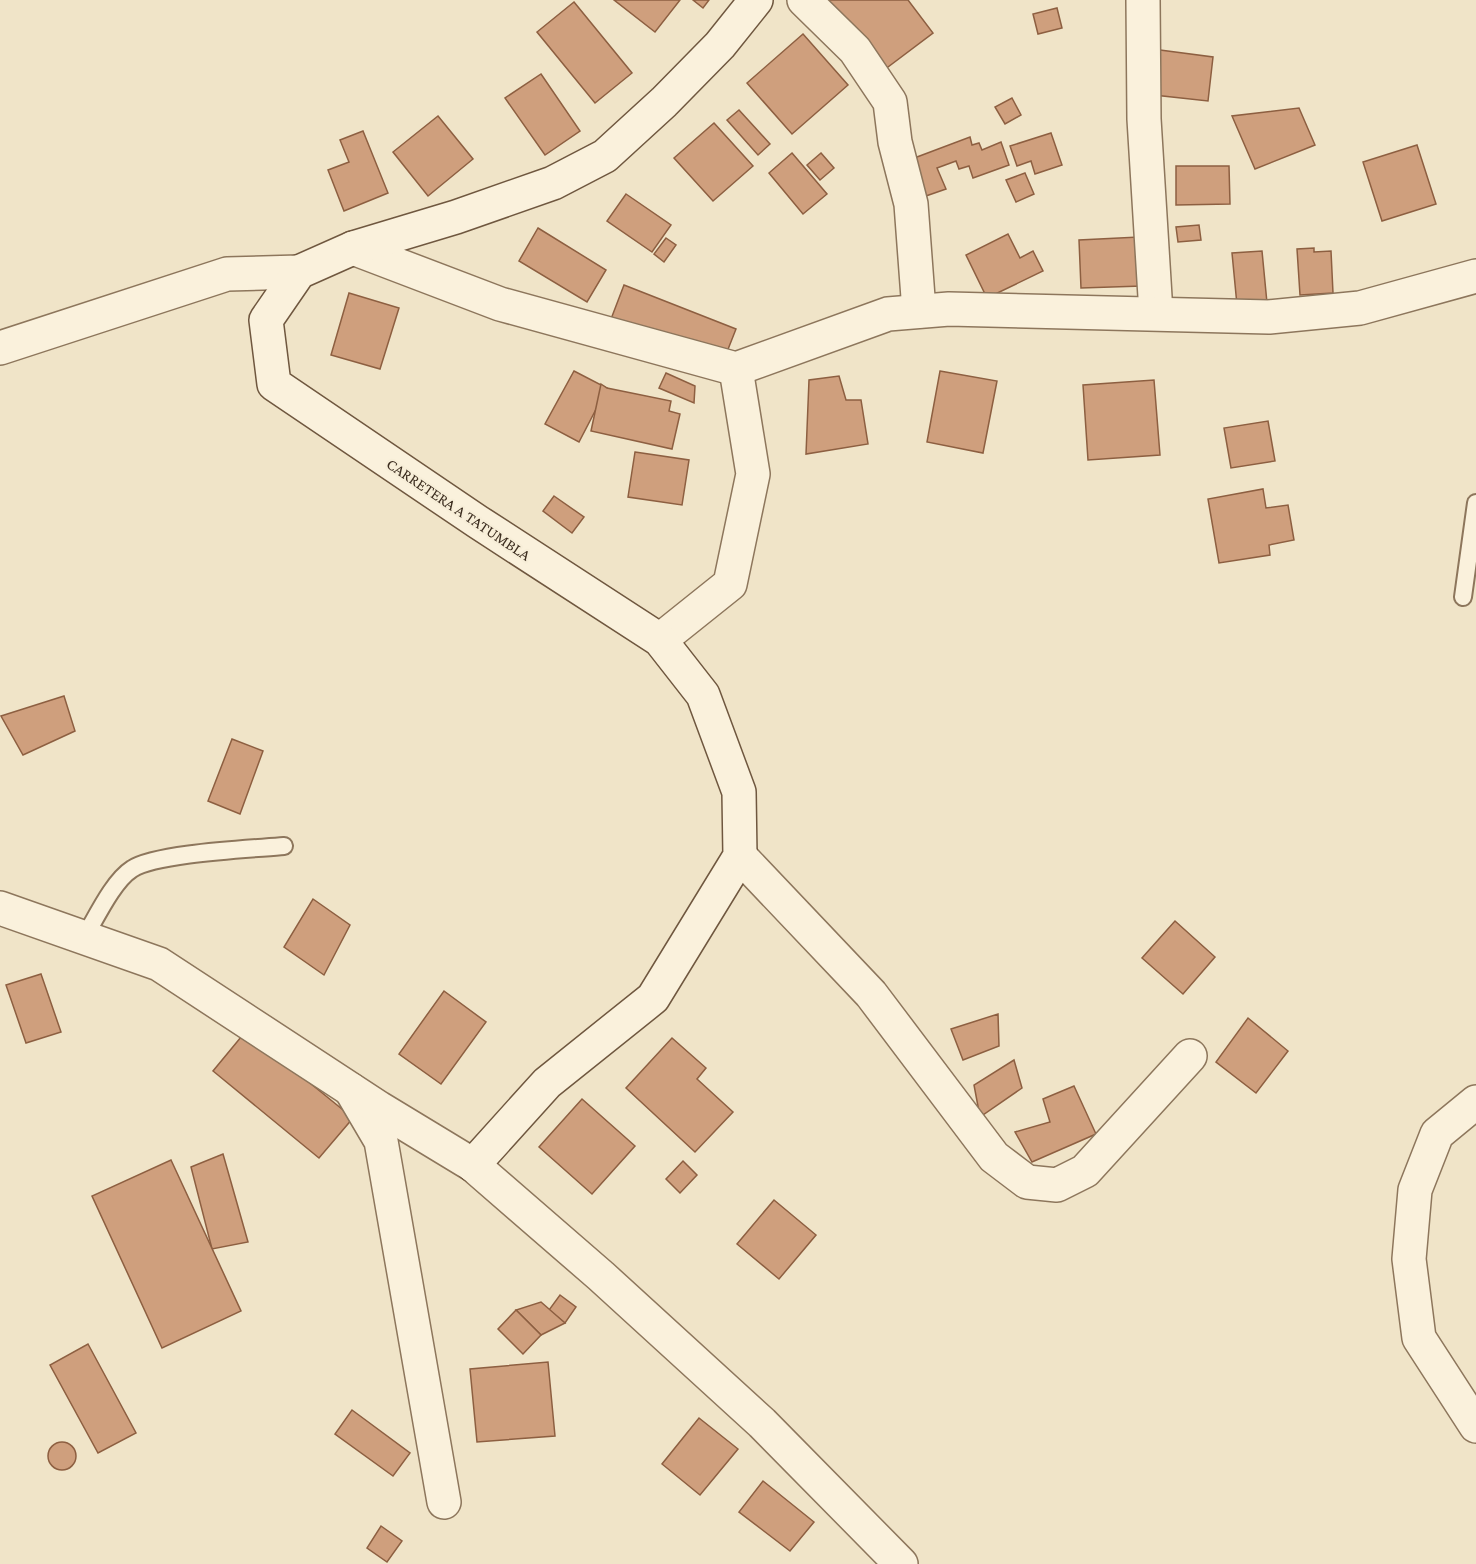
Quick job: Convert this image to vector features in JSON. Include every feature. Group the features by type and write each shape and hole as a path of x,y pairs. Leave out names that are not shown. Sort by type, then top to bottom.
{"street":[{"path":"0,348 227,274 299,272 353,248 456,217 553,183 604,156 664,102 720,45 756,0"},
{"path":"804,0 855,50 891,102 895,142 911,204 920,311"},
{"path":"1143,0 1144,119 1156,313"},
{"path":"353,248 500,304 736,369 888,314 950,309 1269,317 1360,308 1476,276"},
{"name":"CARRETERA A TATUMBLA","path":"299,272 266,320 274,384 477,522 660,640 703,695 739,792 740,856"},
{"path":"660,640 730,584 753,474 736,369"},
{"path":"472,1165 547,1083 652,998 740,856 871,994 994,1157 1027,1182 1057,1185 1085,1171 1190,1056"},
{"path":"0,908 159,964 351,1090 472,1165 601,1276 762,1423 901,1564"},
{"path":"351,1090 381,1141 444,1502"},
{"path":"1476,1102 1437,1134 1414,1190 1409,1259 1419,1338 1476,1426"}],"lane":[{"path":"1463,597 1476,503"},
{"path":"84,938 112,891 132,869 156,860 284,846"}],"building":[{"path":"614,0 680,0 655,32"},
{"path":"693,0 709,0 703,8"},
{"path":"823,0 908,0 933,33 880,73"},
{"path":"574,2 632,73 595,103 537,32"},
{"path":"1057,8 1062,28 1038,34 1033,14"},
{"path":"803,34 848,85 792,134 747,83"},
{"path":"1160,50 1213,57 1208,101 1154,95"},
{"path":"541,74 580,131 545,155 505,98"},
{"path":"1012,98 1021,115 1005,124 995,107"},
{"path":"1299,108 1315,145 1255,169 1232,116"},
{"path":"739,110 770,144 758,155 727,120"},
{"path":"438,116 473,159 428,196 393,152"},
{"path":"714,123 753,166 713,201 674,158"},
{"path":"363,131 388,193 344,211 328,170 349,162 340,140"},
{"path":"1051,133 1062,165 1035,174 1031,161 1017,166 1010,146"},
{"path":"970,137 972,145 979,143 982,150 1001,142 1009,165 973,178 969,166 959,169 956,161 937,168 946,189 923,197 909,160"},
{"path":"1417,145 1436,204 1382,221 1363,162"},
{"path":"792,153 827,194 803,214 769,173"},
{"path":"821,153 834,168 820,180 807,165"},
{"path":"1176,166 1229,166 1230,204 1176,205"},
{"path":"1025,173 1034,194 1016,202 1006,180"},
{"path":"626,194 671,225 652,252 607,221"},
{"path":"1199,225 1201,240 1178,242 1176,227"},
{"path":"538,228 606,270 587,302 519,261"},
{"path":"1008,234 1020,258 1033,251 1043,271 987,298 966,255"},
{"path":"1139,237 1142,286 1081,288 1079,240"},
{"path":"666,238 676,245 664,262 654,254"},
{"path":"1314,248 1314,252 1331,251 1333,293 1300,295 1297,249"},
{"path":"1262,251 1267,303 1237,305 1232,253"},
{"path":"624,285 736,329 723,362 611,319"},
{"path":"349,293 399,308 380,369 331,355"},
{"path":"574,371 607,388 579,442 545,424"},
{"path":"940,371 997,381 983,453 927,442"},
{"path":"666,373 695,386 694,403 659,388"},
{"path":"839,376 846,400 861,400 868,444 806,454 809,380"},
{"path":"1154,380 1160,455 1088,460 1083,385"},
{"path":"601,384 607,388 671,401 669,411 680,414 672,449 591,431"},
{"path":"1268,421 1275,461 1231,468 1224,428"},
{"path":"635,452 689,460 682,505 628,497"},
{"path":"1263,489 1266,508 1288,505 1294,540 1269,545 1270,555 1219,563 1208,499"},
{"path":"554,496 584,517 572,533 543,511"},
{"path":"64,696 75,731 23,755 1,716"},
{"path":"232,739 263,751 240,814 208,801"},
{"path":"313,899 350,925 324,975 284,947"},
{"path":"1175,921 1215,957 1183,994 1142,958"},
{"path":"41,974 61,1032 26,1043 6,985"},
{"path":"444,991 486,1022 441,1084 399,1054"},
{"path":"998,1014 999,1046 963,1060 951,1029"},
{"path":"1248,1018 1288,1051 1256,1093 1216,1062"},
{"path":"246,1031 353,1118 319,1158 213,1071"},
{"path":"672,1038 706,1068 697,1079 733,1112 695,1152 626,1088"},
{"path":"1014,1060 1022,1088 980,1117 974,1085"},
{"path":"1074,1086 1096,1134 1032,1162 1015,1132 1050,1122 1043,1099"},
{"path":"582,1099 635,1146 592,1194 539,1147"},
{"path":"223,1154 248,1242 212,1249 191,1167"},
{"path":"171,1160 241,1311 162,1348 92,1196"},
{"path":"683,1161 697,1175 680,1193 666,1179"},
{"path":"774,1200 816,1235 779,1279 737,1244"},
{"path":"560,1295 576,1307 565,1323 549,1310"},
{"path":"541,1302 565,1323 541,1335 516,1310"},
{"path":"516,1310 541,1335 523,1354 498,1329"},
{"path":"88,1344 136,1433 98,1453 50,1365"},
{"path":"548,1362 555,1436 477,1442 470,1369"},
{"path":"352,1410 410,1453 393,1476 335,1434"},
{"path":"699,1418 738,1449 700,1495 662,1464"},
{"path":"62,1442 72,1446 76,1456 72,1466 62,1470 52,1466 48,1456 52,1446"},
{"path":"763,1481 814,1522 790,1551 739,1512"},
{"path":"381,1526 402,1541 387,1562 367,1548"}]}
